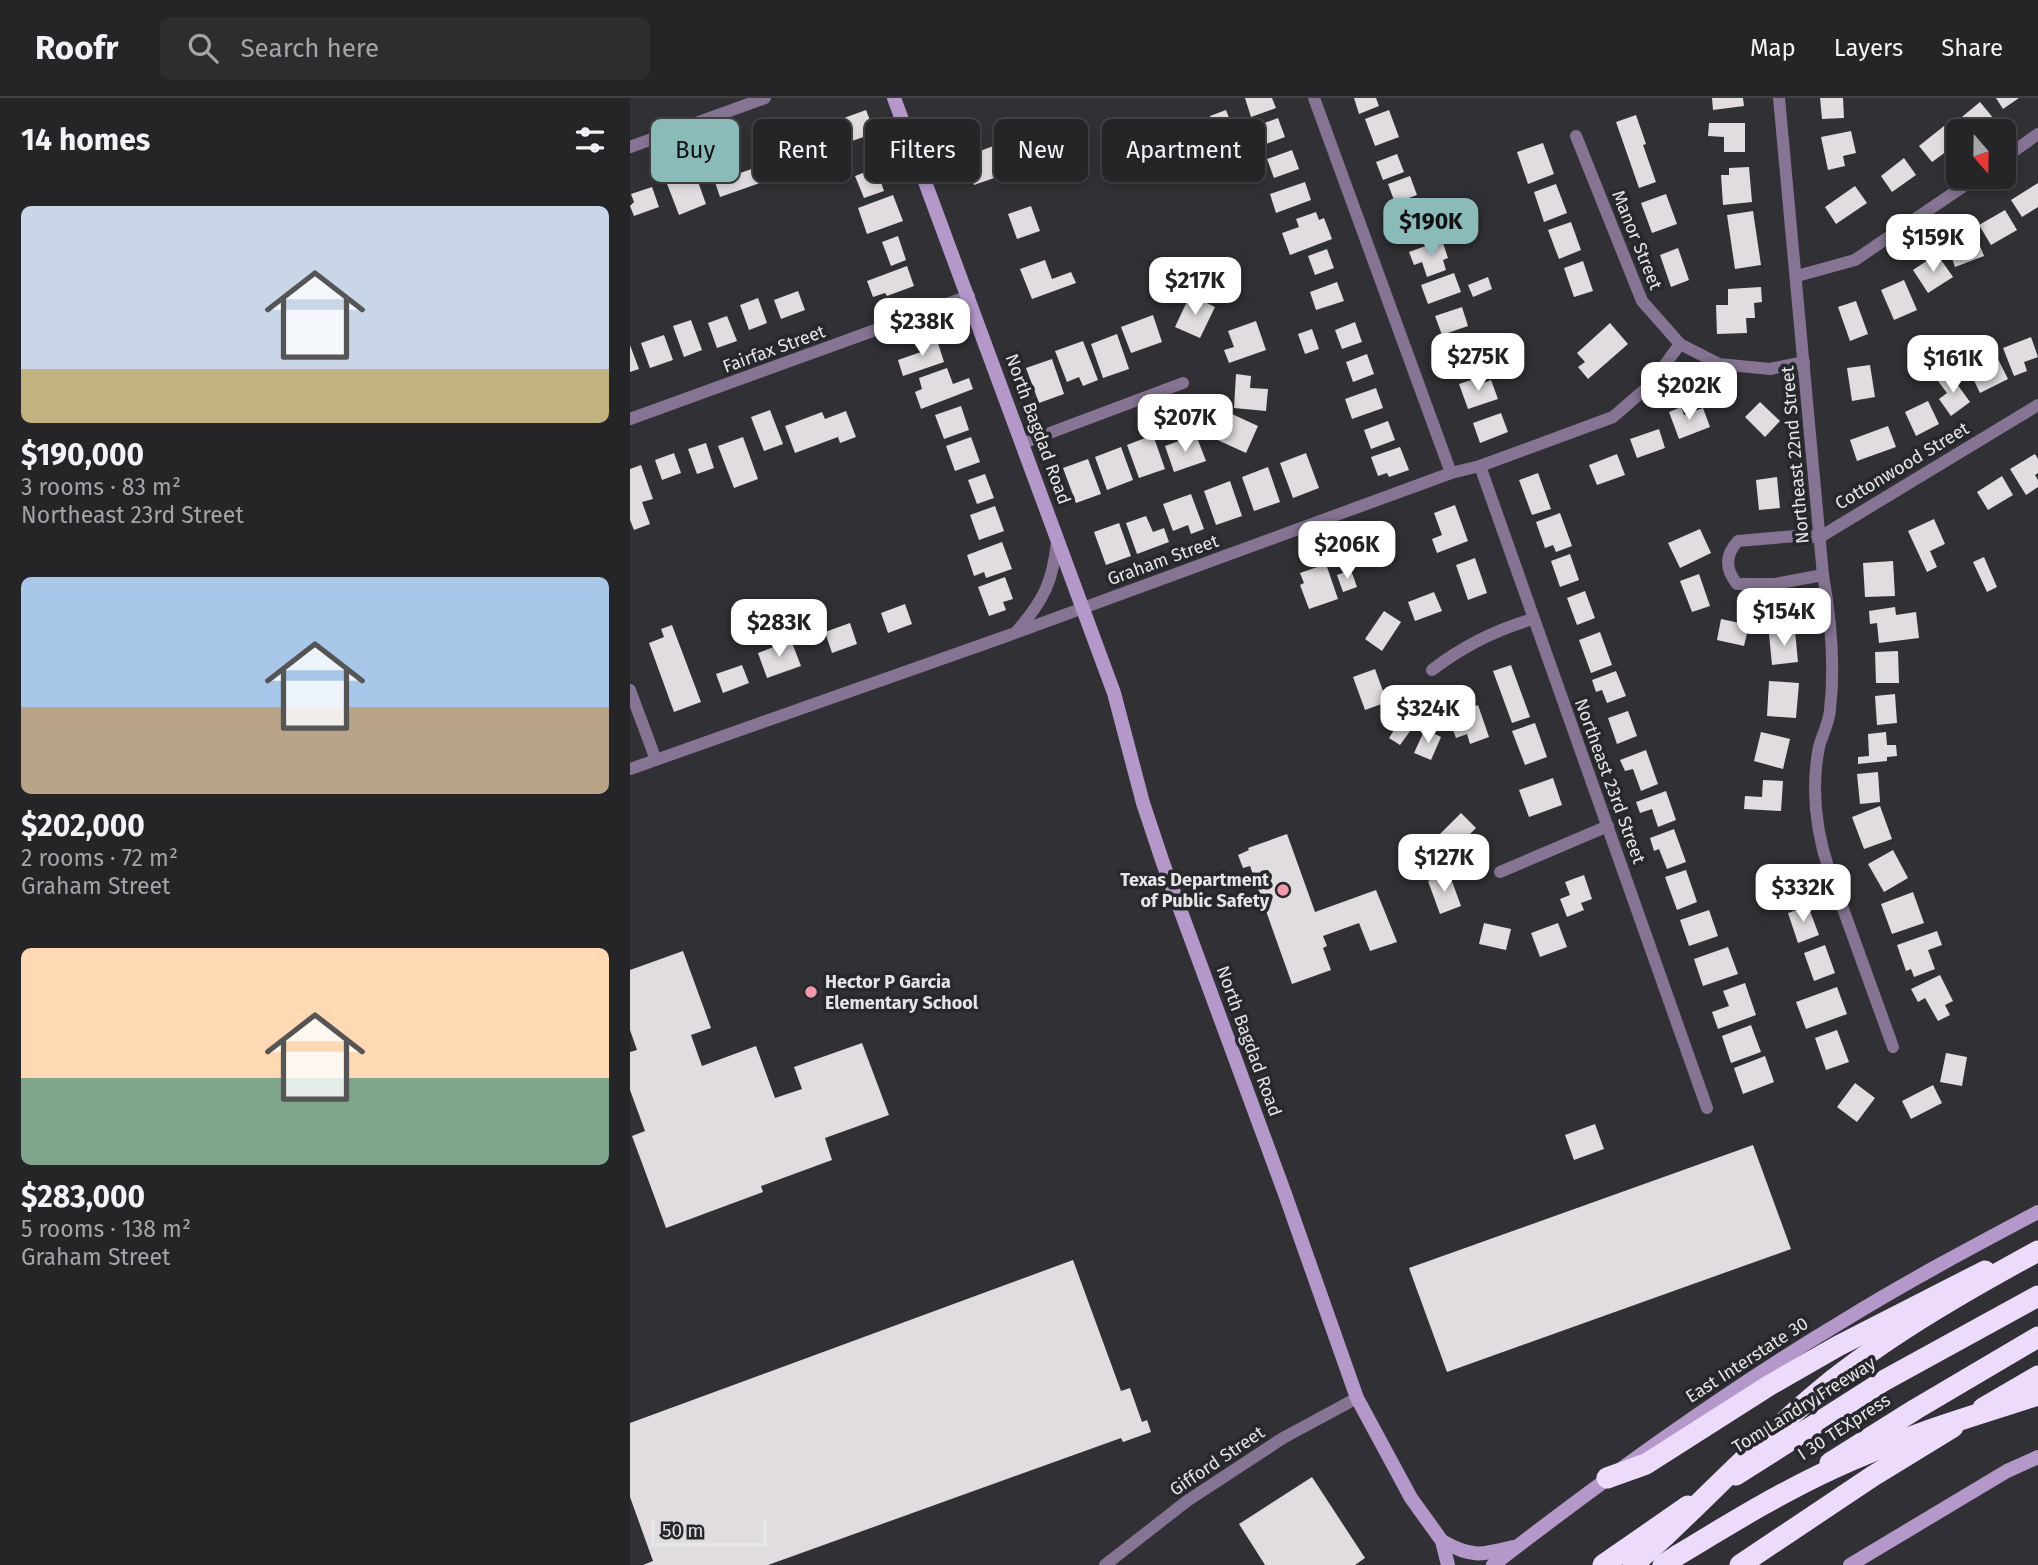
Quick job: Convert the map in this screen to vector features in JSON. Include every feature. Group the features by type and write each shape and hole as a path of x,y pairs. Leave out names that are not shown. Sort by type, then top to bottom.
{"highway":[{"path":"1607,1478 1646,1464 1770,1385 1838,1346 1969,1278 2038,1249"},
{"path":"1633,1565 1798,1409 1837,1377 1927,1317 2038,1249"},
{"name":"Tom Landry Freeway","path":"1603,1565 1683,1510 1885,1380 2038,1296"},
{"name":"I 30 TEXpress","path":"1681,1565 1830,1463 2038,1337"},
{"path":"1740,1565 1873,1476 2038,1376"},
{"path":"1663,1565 1756,1508 1834,1468 1924,1433 2038,1395"}],"street":[{"path":"630,147 765,98"},
{"name":"North Bagdad Road","path":"894,98 1114,693 1143,803 1163,863 1357,1398 1411,1498 1442,1541 1448,1565"},
{"path":"1314,98 1451,473"},
{"name":"Northeast 22nd Street","path":"1779,98 1823,575 1829,609 1830,712 1819,747 1816,787 1821,847 1893,1047"},
{"path":"2016,150 2038,134"},
{"name":"Manor Street","path":"1576,136 1642,302 1680,344 1719,364 1770,369 1804,362"},
{"path":"1797,276 1855,260 1959,189"},
{"name":"Fairfax Street","path":"630,419 969,296"},
{"name":"Graham Street","path":"630,769 1613,417 1650,386 1680,344"},
{"path":"1023,443 1183,383"},
{"name":"Cottonwood Street","path":"1820,537 2038,405"},
{"name":"Northeast 23rd Street","path":"1480,466 1707,1108"},
{"path":"1820,537 1796,536 1738,541 1727,560 1731,576 1737,584 1775,584 1823,575"},
{"name":"North Bagdad Road","path":"1015,633 1043,597 1054,571 1057,537"},
{"path":"1432,670 1456,651 1505,627 1533,619"},
{"path":"630,690 656,760"},
{"path":"1500,872 1608,826"},
{"name":"East Interstate 30","path":"1493,1565 1607,1478 1724,1397 1842,1321 2038,1212"},
{"name":"Gifford Street","path":"1105,1565 1187,1501 1283,1438 1357,1398"},
{"path":"1850,1565 2007,1471 2038,1457"},
{"path":"1442,1541 1461,1552 1483,1554 1518,1545"}],"building":[{"path":"1245,98 1272,98 1276,108 1251,117"},
{"path":"1354,98 1376,98 1379,106 1359,114"},
{"path":"1712,98 1743,98 1744,106 1713,110"},
{"path":"1820,98 1843,98 1844,118 1822,119"},
{"path":"1996,98 2019,98 2003,109"},
{"path":"1980,102 1994,119 1959,119"},
{"path":"866,110 870,119 865,119 865,136 852,141 851,119 844,118"},
{"path":"1226,110 1230,119 1211,119 1210,116"},
{"path":"1389,110 1399,137 1375,146 1365,119"},
{"path":"1636,115 1656,182 1639,188 1616,122"},
{"path":"1278,118 1285,137 1265,144 1265,123"},
{"path":"1709,123 1745,123 1745,152 1724,152 1724,137 1708,136"},
{"path":"1944,126 1946,128 1946,152 1932,162 1919,146"},
{"path":"1851,131 1856,153 1843,156 1845,166 1828,170 1821,137"},
{"path":"1543,143 1554,174 1528,184 1517,152"},
{"path":"994,146 994,178 974,185 973,182 980,182 980,151"},
{"path":"1292,150 1299,169 1274,178 1267,159"},
{"path":"1397,154 1404,172 1383,180 1376,162"},
{"path":"1904,158 1916,175 1892,192 1881,176"},
{"path":"1749,167 1752,202 1723,205 1721,175 1729,175 1729,168"},
{"path":"753,169 753,182 760,183 720,197 715,182 739,182 739,173"},
{"path":"865,172 865,182 881,182 884,191 864,198 855,176"},
{"path":"1410,176 1417,195 1395,203 1388,184"},
{"path":"666,182 698,182 706,204 679,215"},
{"path":"1305,182 1311,200 1276,213 1270,194"},
{"path":"2038,183 2038,207 2022,217 2011,200"},
{"path":"1556,184 1567,213 1544,222 1534,192"},
{"path":"1855,186 1867,203 1836,224 1825,207"},
{"path":"652,187 659,207 634,216 630,206 634,202 631,194"},
{"path":"1666,194 1677,224 1652,233 1641,203"},
{"path":"893,195 903,221 867,234 858,208"},
{"path":"1031,206 1040,231 1017,239 1008,214"},
{"path":"2005,210 2017,230 1991,245 1979,225"},
{"path":"1753,211 1761,265 1735,269 1727,215"},
{"path":"1316,212 1319,220 1324,218 1332,239 1290,255 1282,233 1299,227 1296,219"},
{"path":"1421,219 1427,238 1409,244 1402,226"},
{"path":"1571,222 1581,250 1559,259 1548,230"},
{"path":"898,236 906,260 891,266 882,242"},
{"path":"1976,236 1984,256 1955,267 1948,246"},
{"path":"1442,240 1448,258 1443,260 1446,270 1427,277 1422,262 1414,265 1409,252"},
{"path":"1678,248 1689,280 1671,287 1660,255"},
{"path":"1327,249 1334,268 1315,275 1308,256"},
{"path":"1937,254 1953,277 1928,293 1913,270"},
{"path":"1045,260 1052,279 1071,272 1076,283 1032,299 1020,269"},
{"path":"1583,261 1593,291 1574,297 1564,268"},
{"path":"907,266 914,286 887,296 885,293 873,297 867,281"},
{"path":"1454,273 1461,292 1428,304 1421,285"},
{"path":"1488,277 1492,289 1473,297 1468,285"},
{"path":"1904,280 1917,310 1894,320 1881,290"},
{"path":"1337,282 1344,301 1316,310 1310,292"},
{"path":"1761,287 1762,302 1754,303 1755,318 1746,318 1747,333 1717,334 1716,305 1728,305 1728,289"},
{"path":"798,291 805,310 781,319 774,300"},
{"path":"1190,295 1215,307 1200,338 1175,327"},
{"path":"758,298 767,323 749,330 740,305"},
{"path":"1856,301 1868,334 1850,341 1838,307"},
{"path":"1462,307 1468,326 1442,335 1435,316"},
{"path":"1153,315 1162,342 1131,353 1121,327"},
{"path":"727,316 737,341 717,348 708,323"},
{"path":"691,320 702,350 684,357 673,326"},
{"path":"1256,321 1266,350 1229,363 1224,350 1234,347 1228,331"},
{"path":"1355,322 1362,342 1342,349 1335,330"},
{"path":"1610,323 1628,344 1588,379 1578,367 1585,362 1577,353"},
{"path":"1312,329 1319,349 1305,354 1298,334"},
{"path":"1117,334 1129,369 1103,378 1091,344"},
{"path":"664,335 673,360 650,368 641,343"},
{"path":"936,337 944,362 903,376 898,360 921,352 918,343"},
{"path":"2031,337 2038,357 2024,362 2027,371 2014,376 2003,348"},
{"path":"1083,341 1098,380 1083,386 1079,377 1067,382 1055,351"},
{"path":"630,345 639,369 630,372"},
{"path":"1474,349 1481,368 1455,377 1448,358"},
{"path":"1367,354 1374,374 1353,382 1346,362"},
{"path":"1996,355 2008,379 1980,393 1968,368"},
{"path":"1052,359 1064,394 1039,403 1026,368"},
{"path":"1870,365 1875,397 1852,401 1847,368"},
{"path":"947,368 953,384 969,378 973,389 921,409 915,392 922,389 919,378"},
{"path":"1949,373 1970,402 1951,416 1939,399 1947,393 1938,381"},
{"path":"1236,374 1251,376 1250,388 1268,389 1266,411 1234,408"},
{"path":"1474,379 1476,386 1491,380 1498,399 1468,409 1459,384"},
{"path":"1376,388 1383,408 1352,419 1345,399"},
{"path":"1928,401 1939,424 1916,436 1905,412"},
{"path":"1760,402 1780,421 1765,437 1745,417"},
{"path":"961,406 969,430 944,439 935,415"},
{"path":"1681,407 1684,415 1703,408 1710,427 1679,439 1669,412"},
{"path":"770,410 783,444 764,451 751,417"},
{"path":"846,411 856,437 840,443 838,437 795,453 785,426 822,412 825,419"},
{"path":"1501,413 1508,432 1480,443 1473,423"},
{"path":"1232,414 1258,426 1246,453 1211,437 1217,425 1226,429"},
{"path":"1388,421 1395,440 1371,449 1364,430"},
{"path":"1888,426 1896,447 1857,461 1850,440"},
{"path":"1659,429 1665,448 1637,458 1630,439"},
{"path":"1153,435 1165,469 1139,478 1127,445"},
{"path":"1196,435 1206,461 1174,472 1165,446"},
{"path":"743,437 758,479 734,488 718,446"},
{"path":"971,437 980,462 955,471 946,446"},
{"path":"706,443 714,468 697,474 688,449"},
{"path":"1121,447 1133,480 1107,490 1095,457"},
{"path":"1400,447 1409,470 1389,477 1387,473 1378,476 1371,457"},
{"path":"674,453 681,473 662,480 655,460"},
{"path":"1306,453 1319,488 1293,498 1280,463"},
{"path":"1617,454 1625,475 1597,485 1589,465"},
{"path":"2035,454 2038,459 2038,473 2035,475 2038,487 2026,495 2010,469"},
{"path":"1088,459 1101,494 1076,503 1063,468"},
{"path":"641,465 653,499 642,502 650,524 634,530 630,520 630,469"},
{"path":"1268,467 1280,502 1254,511 1242,477"},
{"path":"1538,473 1551,509 1532,515 1519,480"},
{"path":"985,474 994,498 977,504 968,480"},
{"path":"2002,476 2013,495 1988,510 1977,492"},
{"path":"1777,477 1780,508 1759,510 1756,480"},
{"path":"1230,481 1242,516 1216,525 1204,491"},
{"path":"1191,494 1204,529 1191,534 1188,525 1173,531 1163,504"},
{"path":"1455,505 1468,541 1437,553 1432,539 1442,535 1434,513"},
{"path":"995,506 1004,531 979,540 970,515"},
{"path":"1560,513 1572,546 1556,552 1553,545 1545,548 1536,522"},
{"path":"1146,516 1153,532 1164,528 1169,542 1137,554 1126,523"},
{"path":"1934,519 1945,544 1930,551 1937,567 1927,572 1908,531"},
{"path":"1119,523 1131,556 1106,565 1094,532"},
{"path":"1700,529 1711,553 1680,568 1668,543"},
{"path":"1002,542 1012,569 986,578 984,572 974,576 967,555"},
{"path":"1570,554 1579,580 1560,587 1551,561"},
{"path":"1984,557 1997,587 1987,592 1973,562"},
{"path":"1475,558 1487,593 1468,600 1456,565"},
{"path":"1893,561 1895,596 1865,597 1863,563"},
{"path":"1326,564 1338,599 1309,609 1300,585 1304,583 1300,573"},
{"path":"1351,570 1357,587 1343,592 1337,575"},
{"path":"1699,574 1710,606 1692,612 1680,581"},
{"path":"1005,577 1013,599 1003,602 1006,610 989,616 978,587"},
{"path":"1585,591 1595,618 1577,625 1567,598"},
{"path":"1434,592 1442,611 1415,621 1408,602"},
{"path":"905,604 912,624 888,633 881,613"},
{"path":"1895,607 1896,615 1916,612 1919,638 1879,643 1877,623 1870,624 1869,611"},
{"path":"1384,611 1401,622 1382,651 1365,639"},
{"path":"1721,619 1749,625 1744,646 1717,640"},
{"path":"850,623 857,644 832,653 825,632"},
{"path":"672,625 701,702 674,712 649,643 664,637 661,629"},
{"path":"1795,631 1798,662 1772,665 1769,634"},
{"path":"1600,632 1612,665 1591,673 1579,640"},
{"path":"791,640 801,666 767,678 758,653"},
{"path":"1898,651 1899,683 1876,683 1875,652"},
{"path":"742,665 749,683 723,693 716,674"},
{"path":"1511,665 1530,717 1512,723 1493,671"},
{"path":"1375,669 1387,702 1365,710 1353,677"},
{"path":"1616,671 1626,696 1607,703 1602,690 1596,692 1592,680"},
{"path":"1769,681 1799,683 1796,718 1767,716"},
{"path":"1895,694 1897,723 1877,725 1875,696"},
{"path":"1478,705 1489,737 1470,744 1467,734 1456,738 1448,716"},
{"path":"1628,711 1637,736 1617,744 1608,718"},
{"path":"1401,719 1413,727 1400,745 1389,738"},
{"path":"1535,723 1547,757 1525,765 1512,731"},
{"path":"1425,729 1441,737 1431,760 1414,753"},
{"path":"1761,732 1790,739 1783,769 1754,761"},
{"path":"1886,732 1887,745 1896,745 1897,756 1887,757 1887,761 1858,764 1858,757 1869,756 1868,734"},
{"path":"1646,750 1658,784 1641,791 1633,769 1625,771 1620,760"},
{"path":"1878,772 1880,802 1860,804 1857,774"},
{"path":"1553,778 1562,805 1529,817 1519,790"},
{"path":"1763,780 1783,781 1781,811 1744,809 1745,796 1762,797"},
{"path":"1666,791 1676,820 1658,827 1652,809 1640,813 1636,802"},
{"path":"1880,806 1892,839 1864,849 1852,817"},
{"path":"1461,813 1476,828 1454,850 1439,835"},
{"path":"1674,829 1686,862 1667,869 1659,849 1654,851 1650,838"},
{"name":"Texas Department of Public Safety","path":"1287,834 1315,912 1376,890 1397,942 1370,951 1359,923 1323,936 1327,946 1323,948 1331,970 1292,984 1250,866 1243,868 1238,855 1249,850 1248,848"},
{"path":"1893,850 1908,878 1884,892 1868,864"},
{"path":"1793,866 1803,896 1781,904 1770,874"},
{"path":"1686,870 1697,902 1677,910 1665,877"},
{"path":"1449,873 1461,906 1440,914 1428,881"},
{"path":"1584,875 1592,899 1581,903 1584,910 1567,917 1560,899 1570,895 1565,882"},
{"path":"1913,892 1924,923 1892,934 1881,904"},
{"path":"1808,906 1819,935 1798,943 1788,913"},
{"path":"1709,910 1718,936 1689,946 1680,920"},
{"path":"1484,923 1511,929 1506,950 1479,944"},
{"path":"1558,923 1567,947 1540,957 1531,933"},
{"path":"1937,931 1942,945 1928,950 1935,969 1914,977 1911,969 1906,971 1897,945"},
{"path":"1825,945 1835,973 1814,981 1804,953"},
{"path":"1728,947 1738,974 1703,986 1694,959"},
{"path":"683,951 711,1028 691,1035 702,1066 756,1046 775,1098 802,1089 794,1067 862,1043 889,1115 825,1138 832,1160 761,1186 763,1192 666,1228 632,1136 645,1131 630,1090 630,1052 637,1050 630,1030 630,970"},
{"path":"1940,975 1953,1001 1945,1005 1950,1015 1938,1021 1925,998 1918,1002 1911,989"},
{"path":"1745,983 1756,1015 1718,1029 1712,1012 1729,1006 1723,991"},
{"path":"1837,987 1847,1014 1806,1029 1796,1002"},
{"path":"1751,1025 1761,1052 1731,1063 1722,1036"},
{"path":"1837,1030 1849,1062 1826,1070 1815,1038"},
{"path":"1946,1053 1967,1057 1962,1086 1940,1082"},
{"path":"1765,1056 1774,1082 1743,1094 1734,1068"},
{"path":"1855,1083 1875,1098 1857,1122 1837,1107"},
{"path":"1933,1085 1942,1103 1911,1119 1902,1101"},
{"path":"1595,1124 1604,1149 1574,1160 1565,1135"},
{"path":"1753,1145 1791,1249 1447,1372 1409,1268"},
{"path":"1073,1260 1121,1391 1130,1388 1142,1422 1147,1420 1151,1432 1123,1442 1121,1438 768,1565 643,1565 653,1561 630,1497 630,1423"},
{"path":"1312,1477 1365,1558 1355,1565 1265,1565 1239,1524"}],"place":[{"name":"Texas Department of Public Safety","path":"1283,890"},
{"name":"Hector P Garcia Elementary School","path":"811,992"}]}
